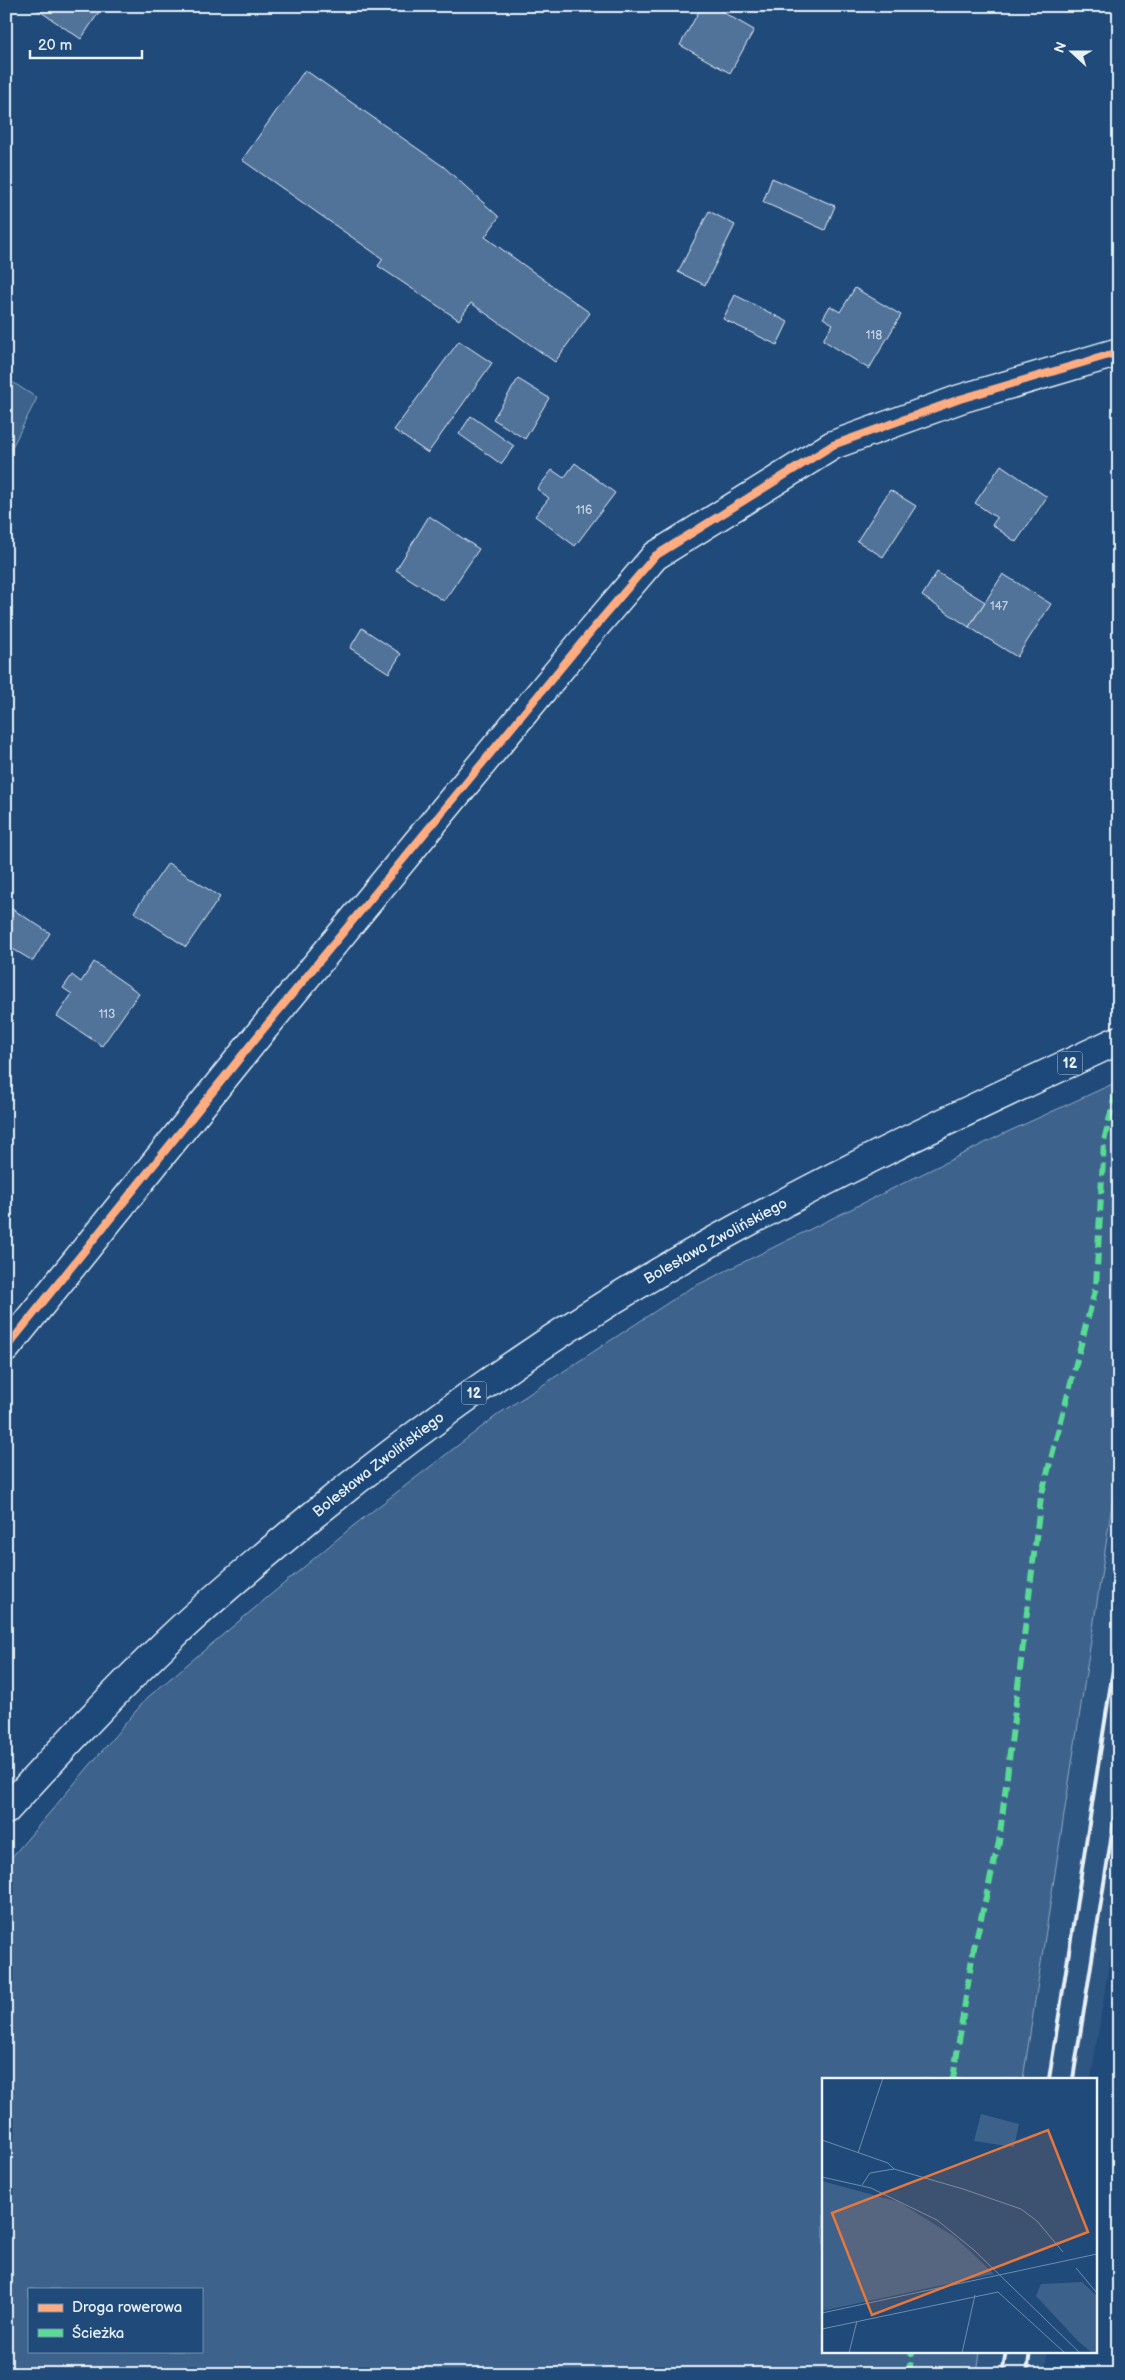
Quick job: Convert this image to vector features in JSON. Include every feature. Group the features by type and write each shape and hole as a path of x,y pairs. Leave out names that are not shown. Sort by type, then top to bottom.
{"street":[{"path":"6,1348 256,1038 655,556 833,445 960,399 1119,352"},
{"name":"Bolesława Zwolińskiego","path":"6,1810 56,1754 174,1634 276,1546 377,1464 551,1341 669,1267 777,1207 1021,1086 1119,1040"}],"shaded area":[{"path":"6,378 37,398 6,459"},
{"path":"1119,1081 1119,1460 1023,2078 822,2078 822,2352 980,2352 977,2374 6,2374 6,1864 147,1698 353,1526 500,1413 689,1289 1003,1134"},
{"path":"1119,1460 1119,1900 1091,2078 1023,2078"},
{"path":"980,2352 1048,2352 1044,2374 977,2374"}],"building":[{"path":"32,6 103,6 81,39"},
{"path":"702,6 712,6 754,30 730,73 680,45"},
{"path":"305,70 444,167 499,217 485,237 590,313 555,362 471,303 459,320 378,266 383,259 242,160"},
{"path":"772,178 835,206 825,230 763,202"},
{"path":"709,211 735,225 705,285 678,272"},
{"path":"855,288 901,315 869,369 823,340 833,324 823,318 830,306 840,312"},
{"path":"735,295 788,322 777,345 723,319"},
{"path":"459,341 492,363 428,453 394,430"},
{"path":"518,379 549,398 525,439 493,419"},
{"path":"471,416 514,446 501,464 459,434"},
{"path":"575,463 615,493 575,546 535,516 549,498 537,489 552,470 564,478"},
{"path":"1001,465 1047,497 1016,542 992,525 997,518 975,503"},
{"path":"890,490 916,506 883,557 857,541"},
{"path":"429,516 479,549 444,601 396,570"},
{"path":"937,572 985,602 969,627 922,596"},
{"path":"1003,574 1051,604 1017,657 969,627"},
{"path":"362,628 401,654 389,673 350,648"},
{"path":"168,863 220,897 186,947 134,912"},
{"path":"6,905 50,933 33,961 6,945"},
{"path":"94,962 139,993 102,1046 57,1016 72,994 63,988 72,975 81,982"}],"railway":[{"path":"1049,2078 1119,1632"},
{"path":"1073,2078 1119,1789"},
{"path":"1002,2374 1006,2352"},
{"path":"1027,2374 1030,2352"}],"marked path":[{"path":"953,2078 973,1952 999,1842 1041,1497 1096,1287 1104,1141 1119,1080"},
{"path":"909,2374 912,2352"}],"cycle path":[{"path":"6,1348 256,1038 655,556 833,445 960,399 1119,352"}]}
